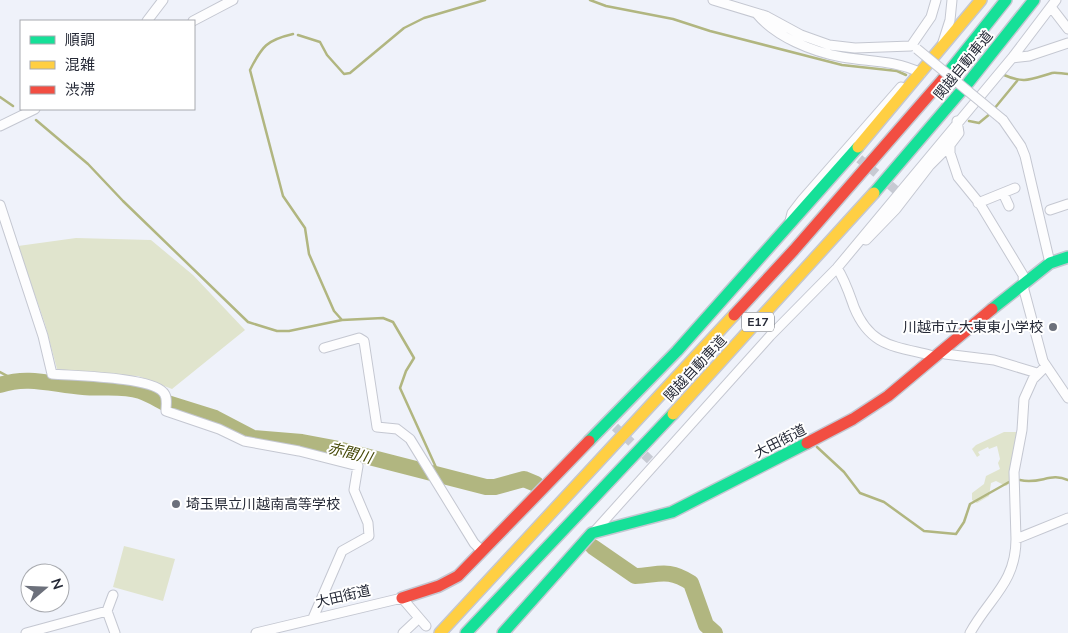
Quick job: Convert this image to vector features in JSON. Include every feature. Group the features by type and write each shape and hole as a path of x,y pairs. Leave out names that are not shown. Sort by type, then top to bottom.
{"main road":[{"path":"402,598 450,582 458,576 612,424 789,226 913,83 981,0"},
{"name":"関越自動車道","path":"440,633 794,250 938,85 1006,0"},
{"name":"関越自動車道","path":"466,633 810,266 954,100 1034,0"},
{"name":"大田街道","path":"592,533 672,512 710,494 870,409 938,355 1025,281 1050,263 1068,257"},
{"path":"503,633 592,533"}],"street":[{"path":"148,20 163,0"},
{"path":"195,20 232,0"},
{"path":"713,0 750,10 772,28 808,46 840,57 895,63 921,73"},
{"path":"914,47 931,17 936,0"},
{"path":"942,47 950,20 952,0"},
{"path":"592,533 652,462 838,266 957,121 1012,58 1053,3 1068,29"},
{"path":"757,14 766,16 801,35 830,45 855,48 914,47 1003,120 1025,156 1050,263"},
{"path":"1012,58 1028,56 1068,43"},
{"path":"0,126 33,110"},
{"path":"838,266 858,249 896,209 923,173 950,145 958,133 957,121"},
{"path":"950,145 955,172 1014,258 1025,281 1024,290 1046,366 1068,398"},
{"path":"978,203 1016,188"},
{"path":"1003,193 1009,206"},
{"path":"1050,210 1068,204"},
{"path":"0,205 43,336 52,374 132,380 148,384 162,390 166,397 166,411 172,414 219,429 244,441 299,451 358,466 354,490 368,523 369,536 342,551 313,618"},
{"path":"838,266 860,321 873,337 884,344 930,355 945,354 994,360 1037,373"},
{"path":"324,348 359,338 364,341 377,427 397,429 410,439 474,544 482,551"},
{"path":"970,633 1008,580 1014,561 1016,539 1015,458 1022,430 1024,399 1037,373 1046,366"},
{"path":"1016,539 1068,518"},
{"path":"113,595 107,611 115,633"},
{"path":"402,598 426,626"},
{"name":"大田街道","path":"256,633 402,598"},
{"path":"26,633 107,611"},
{"path":"403,633 418,618"}],"green space":[{"path":"76,238 151,240 193,275 245,330 172,389 138,376 91,374 57,369 45,324 18,246"},
{"path":"1004,432 1018,432 1009,473 1010,483 1006,486 996,481 991,483 989,496 977,503 972,500 972,493 984,484 986,476 1000,469 998,463 1000,459 997,446 989,449 988,447 978,452 980,455 977,457 972,449 976,445"},
{"path":"124,546 175,559 163,601 113,587"}],"waterway":[{"path":"298,35 320,42 327,55 344,74 350,73 404,28 424,18 485,0"},
{"path":"590,0 606,6 673,19 710,31 842,65 897,71 906,75"},
{"path":"293,34 266,45 250,70 283,196 305,228 309,254 334,311 342,320"},
{"path":"1004,75 1022,80 1054,73 1068,74"},
{"path":"994,109 1017,81"},
{"path":"0,97 13,106"},
{"path":"969,121 979,123 991,113"},
{"path":"36,120 88,164 123,201 248,322 277,331 289,331 342,320 383,318 393,322 414,358 406,371 400,388 439,474"},
{"path":"0,372 15,380"},
{"name":"赤間川","path":"0,385 10,382 31,381 83,387 126,388 143,392 165,403"},
{"name":"赤間川","path":"167,403 215,418 253,438 302,442 334,448 486,487 495,487 524,479 536,484"},
{"path":"817,447 844,472 860,493 884,502 924,531 956,534 964,522 970,504 1009,482"},
{"path":"1020,480 1033,481 1056,477 1068,480"},
{"name":"赤間川","path":"593,547 635,576 670,574 691,583 706,625 715,633"}],"tunnel":[{"path":"849,150 905,198"},
{"path":"615,427 650,460"}],"traffic: fast":[{"path":"943,79 1006,0"},
{"path":"874,193 968,83 1034,0"},
{"path":"589,441 677,351 858,147"},
{"path":"992,309 1050,263 1068,257"},
{"path":"466,633 673,414"},
{"path":"503,633 592,533 672,512 807,443"}],"traffic: slow":[{"path":"858,147 981,0"},
{"path":"673,414 874,193"},
{"path":"440,633 734,315"}],"traffic: jam":[{"path":"734,315 794,250 943,79"},
{"path":"807,443 853,419 888,396 992,309"},
{"path":"402,598 439,586 458,576 589,441"}],"place":[{"name":"川越市立大東東小学校","path":"1053,327"},
{"name":"埼玉県立川越南高等学校","path":"176,504"}]}
